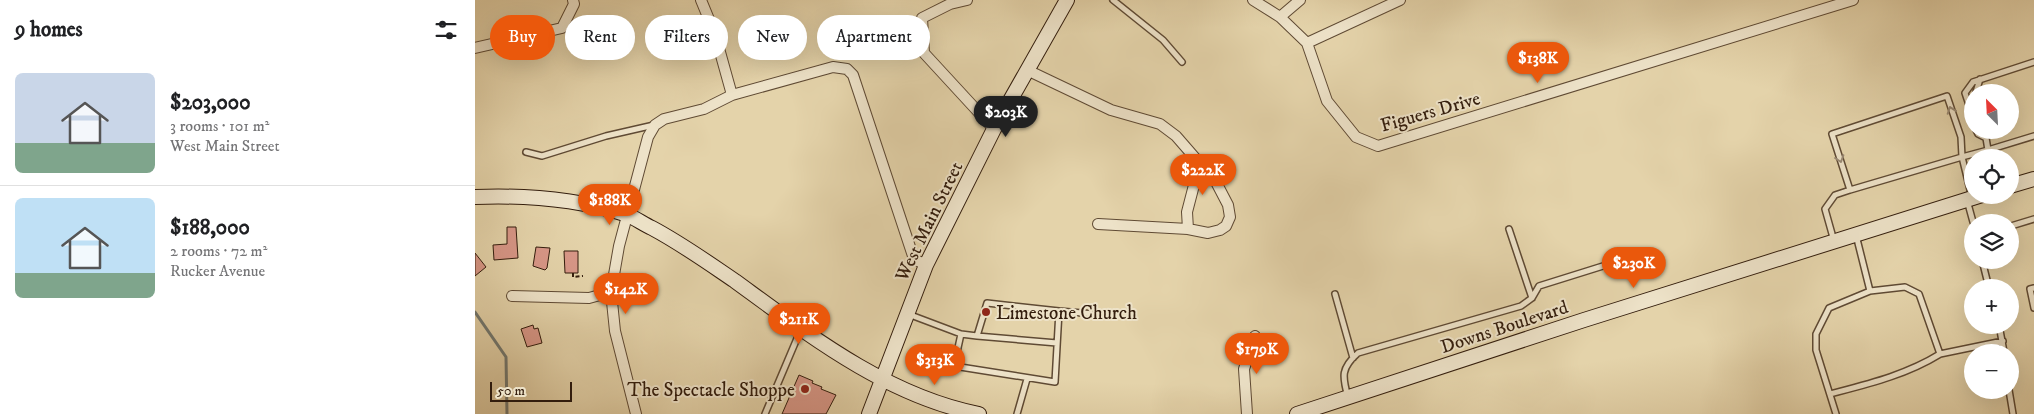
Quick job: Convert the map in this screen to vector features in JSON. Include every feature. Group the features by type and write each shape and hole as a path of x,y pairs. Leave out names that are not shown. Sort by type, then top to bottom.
{"street":[{"path":"475,48 562,28 574,4 573,0"},
{"path":"701,0 715,34 732,95"},
{"path":"967,0 950,4 922,18 924,53 994,129"},
{"name":"West Main Street","path":"869,414 926,265 994,129 1067,0"},
{"name":"Figuers Drive","path":"1253,0 1280,17 1307,43 1327,101 1356,137 1378,146 1853,0"},
{"path":"1280,17 1300,0"},
{"path":"1307,43 1400,0"},
{"path":"636,414 615,331 611,292 627,215 648,137 655,125 664,119 715,105 732,95 833,67 843,68 851,72 913,256 916,260 926,265"},
{"path":"1027,70 1111,110 1160,124 1177,136 1216,182 1228,205 1230,217 1227,226 1208,233 1188,229 1097,224"},
{"path":"1188,229 1188,205 1200,162"},
{"path":"2019,183 2034,179"},
{"path":"475,197 506,196 567,201 627,215 687,246 801,328 883,380 947,410 979,414"},
{"name":"Downs Boulevard","path":"1297,414 1834,241 1964,201"},
{"path":"512,296 589,298 611,292"},
{"path":"1247,414 1244,369 1255,336"}],"lane":[{"path":"1113,0 1163,40 1182,62"},
{"path":"1972,84 1980,79 2034,62"},
{"path":"1978,84 1980,79"},
{"path":"1850,190 1832,134 1947,96 1961,137 1964,164"},
{"path":"526,152 542,156 606,136 655,125"},
{"path":"1991,149 2034,136"},
{"path":"1834,241 1825,209 1835,195 1962,157"},
{"path":"2019,224 2034,219"},
{"path":"1509,229 1532,298"},
{"path":"1856,235 1870,291"},
{"path":"1348,397 1343,379 1346,364 1358,353 1521,306 1532,298 1539,286 1603,266"},
{"path":"1836,414 1816,350 1816,334 1829,308 1870,291 1905,287 1919,294 1940,354"},
{"path":"2034,288 2030,289 2034,308"},
{"path":"1335,294 1353,358"},
{"path":"977,336 987,303 1106,315"},
{"path":"961,334 954,366 1055,382 1059,311"},
{"path":"907,314 961,334 1057,343"},
{"path":"765,414 801,328"},
{"path":"2001,334 2003,344"},
{"path":"1830,394 1886,379 1920,366 1940,354 2003,341"},
{"path":"1017,414 1027,379"},
{"path":"2010,399 2013,414"}],"path":[{"path":"573,274 573,276 583,276"}],"building":[{"path":"507,227 516,227 518,258 494,260 493,245 507,244"},
{"path":"536,247 550,248 547,268 545,270 533,266"},
{"path":"564,251 578,251 578,273 565,273"},
{"path":"475,253 486,267 475,276"},
{"path":"533,325 534,329 538,328 542,343 527,347 521,329"},
{"path":"799,375 813,381 812,383 822,387 821,389 836,395 826,414 782,414"}],"waterway":[{"path":"475,312 506,357 507,414"}],"place":[{"name":"Limestone Church","path":"986,312"},
{"name":"The Spectacle Shoppe","path":"805,389"}]}
